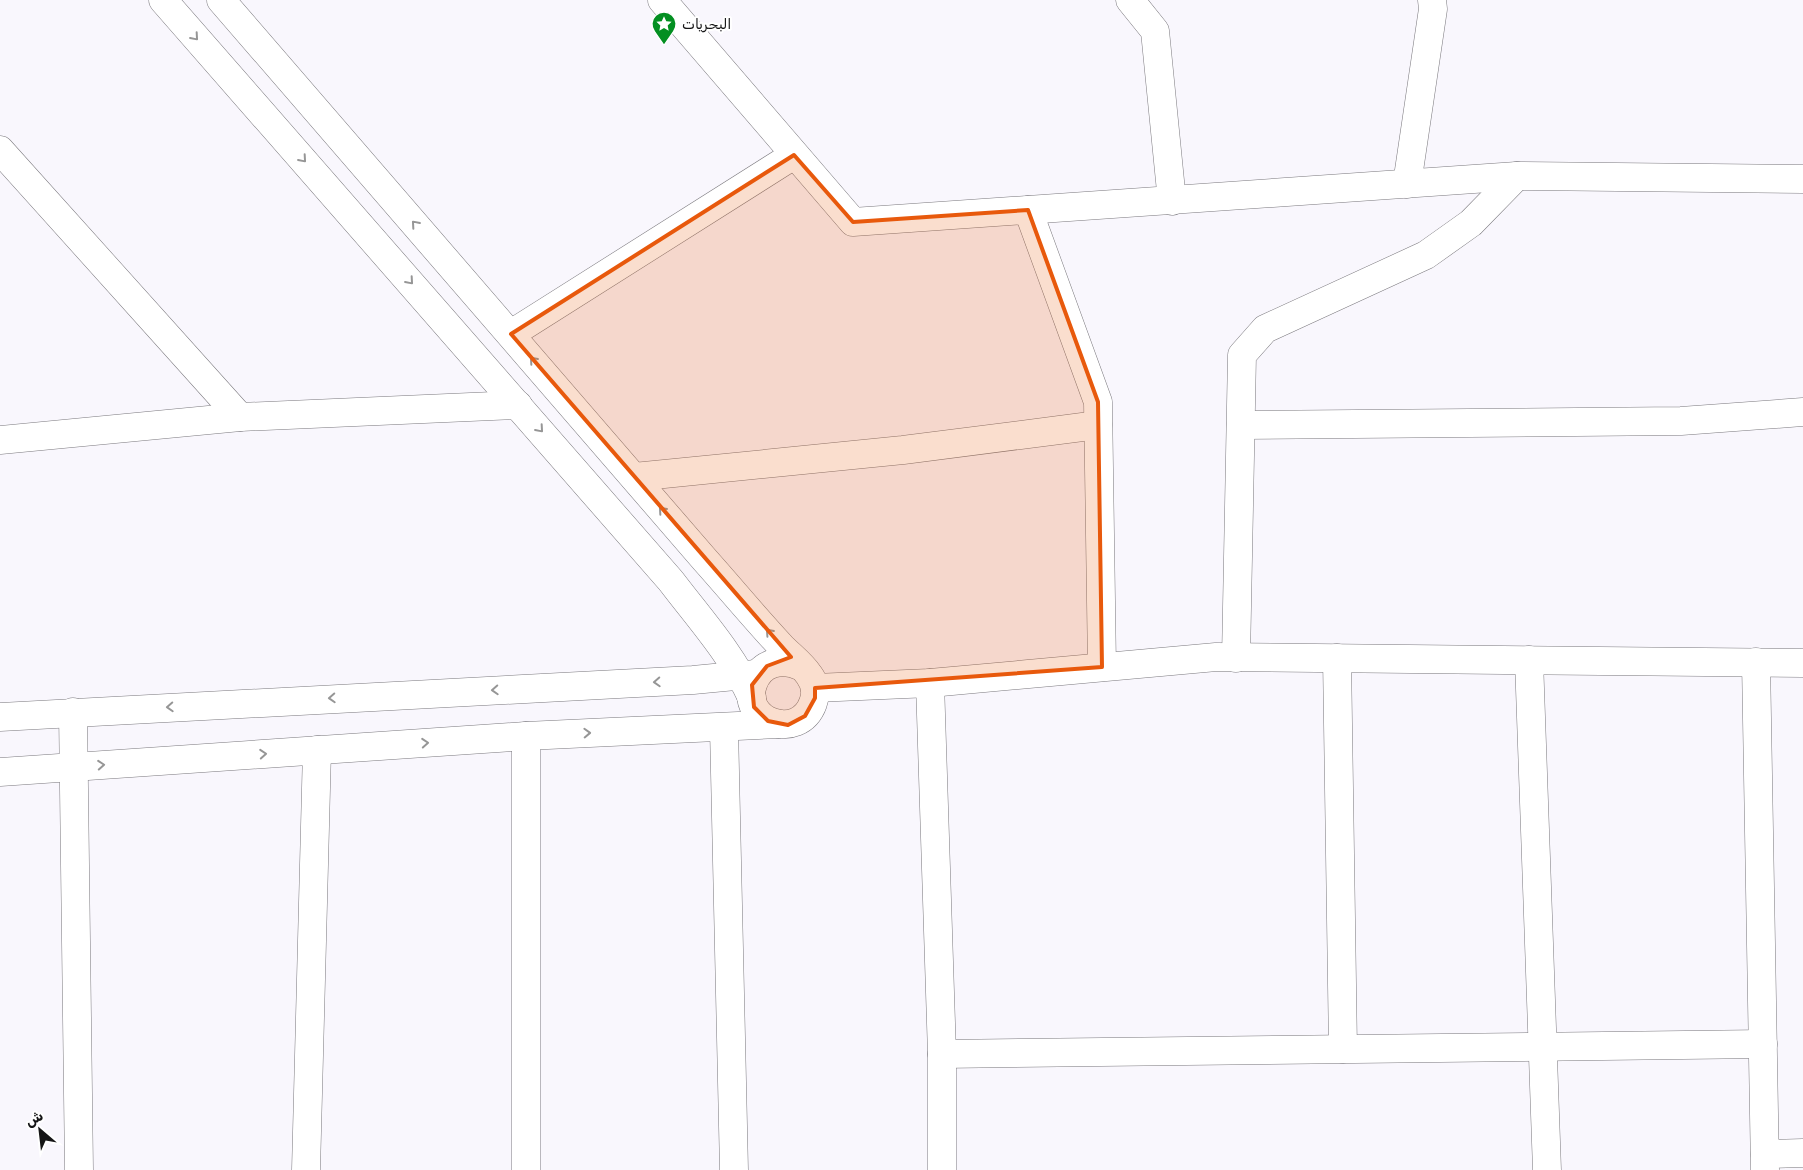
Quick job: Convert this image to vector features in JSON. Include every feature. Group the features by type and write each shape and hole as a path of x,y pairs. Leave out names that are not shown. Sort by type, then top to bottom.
{"street":[{"path":"163,0 671,581 750,682 754,707 768,721 778,724"},
{"path":"0,772 526,736 788,725 806,716 812,708 815,698 808,678 221,0"},
{"path":"662,0 853,222 1517,176 1803,179"},
{"path":"1130,0 1155,31 1172,200"},
{"path":"1407,184 1433,9 1432,0"},
{"path":"0,150 240,417"},
{"path":"511,334 794,155"},
{"path":"1236,658 1242,355 1265,329 1426,255 1471,223 1517,176"},
{"path":"1028,210 1098,402 1102,667"},
{"path":"0,440 240,417 518,404"},
{"path":"1241,425 1681,421 1803,412"},
{"path":"634,477 903,450 1098,425"},
{"path":"693,680 701,674 712,658 715,639"},
{"path":"0,716 693,680 750,682 767,666 779,662 792,662 808,678 930,682 1216,657 1803,662"},
{"path":"1337,658 1344,1049"},
{"path":"1530,660 1547,1170"},
{"path":"1756,662 1765,1162 1803,1153"},
{"path":"930,682 942,1054 942,1170"},
{"path":"73,712 79,1170"},
{"path":"724,728 734,1170"},
{"path":"526,736 526,1170"},
{"path":"306,1170 317,750"},
{"path":"942,1054 1763,1044"}],"highlighted area":[{"path":"794,155 853,222 1028,210 1098,402 1102,667 815,688 815,698 805,716 788,725 768,721 754,707 752,685 767,666 791,657 511,334"}],"place":[{"name":"البحريات","path":"664,45"}]}
